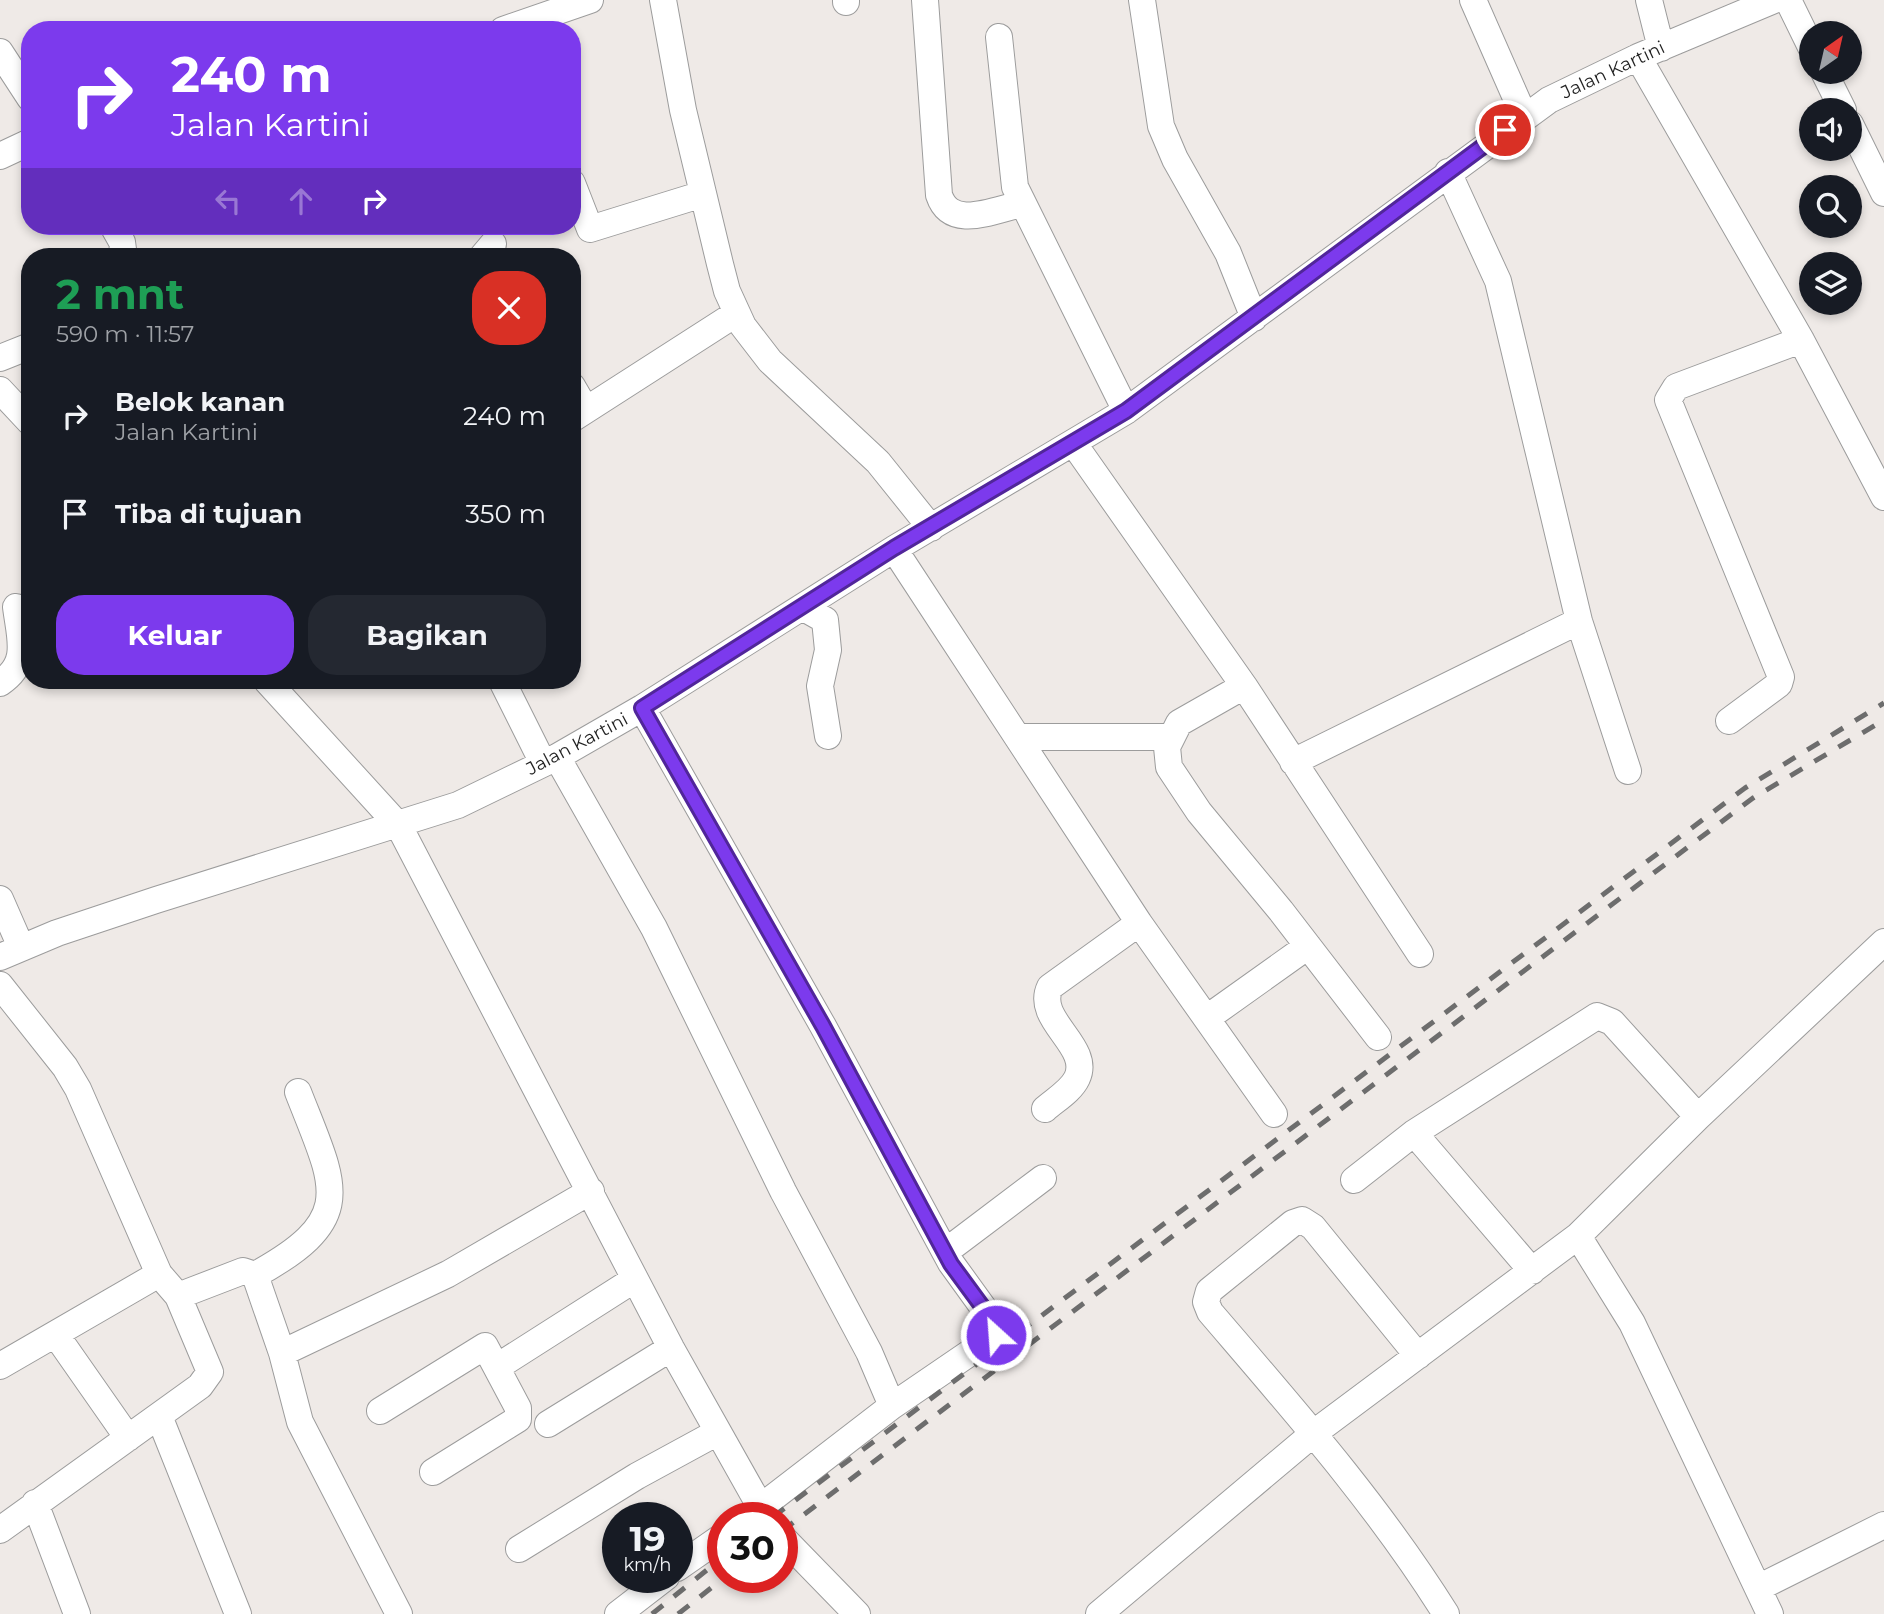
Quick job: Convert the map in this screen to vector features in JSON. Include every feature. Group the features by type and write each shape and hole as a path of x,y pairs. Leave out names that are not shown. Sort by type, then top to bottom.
{"street":[{"path":"541,21 590,0"},
{"path":"663,0 703,194 727,291 737,313 756,346 878,462 931,528"},
{"path":"925,0 939,195 943,206 951,214 963,217 1022,204"},
{"path":"1142,0 1161,126 1175,159 1228,253 1254,318"},
{"path":"1473,0 1524,116"},
{"path":"1649,0 1649,52 1884,497"},
{"name":"Jalan Kartini","path":"10,952 156,900 458,805 550,760 642,708 894,548 1126,411 1524,116 1580,83 1774,0"},
{"path":"1788,0 1799,22"},
{"path":"999,37 1012,168 1022,204 1126,411"},
{"path":"0,52 21,84"},
{"path":"0,156 21,146"},
{"path":"1862,148 1884,193"},
{"path":"1448,173 1500,290 1579,621 1628,771"},
{"path":"581,206 590,229 703,194"},
{"path":"581,413 737,313"},
{"path":"1729,721 1779,684 1781,677 1668,400 1676,387 1801,340"},
{"path":"0,358 21,350"},
{"path":"0,390 21,412"},
{"path":"1074,444 1244,686 1420,954"},
{"path":"894,548 1139,923 1274,1114"},
{"path":"0,683 14,673 20,660 16,607"},
{"path":"802,607 825,620 829,634 820,687 828,736"},
{"path":"1293,761 1579,621"},
{"path":"1244,686 1179,723 1170,737 1167,756 1184,793 1378,1037"},
{"path":"274,689 399,825 751,1502"},
{"path":"507,689 654,929 783,1191 873,1360 892,1406"},
{"path":"642,708 823,1026 961,1280 998,1328 996,1335 892,1406 774,1502"},
{"path":"1019,737 1170,737"},
{"path":"0,899 10,952"},
{"path":"1045,1109 1070,1088 1079,1068 1077,1057 1047,1007 1050,987 1139,923"},
{"path":"1099,1614 1314,1433 1578,1236 1698,1117 1884,942"},
{"path":"1207,1018 1308,946"},
{"path":"0,985 65,1067 78,1088 159,1274 178,1296 210,1372 200,1386 0,1530"},
{"path":"1354,1180 1414,1133 1597,1016 1612,1022 1698,1117"},
{"path":"255,1275 309,1241 328,1209 329,1172 298,1092"},
{"path":"1414,1133 1532,1271"},
{"path":"945,1252 1043,1178"},
{"path":"282,1353 449,1274 591,1191"},
{"path":"1418,1356 1313,1227 1302,1220 1293,1223 1209,1291 1206,1302 1210,1312 1314,1433 1398,1539 1446,1614"},
{"path":"1578,1236 1632,1323 1770,1614"},
{"path":"178,1296 243,1271 255,1275"},
{"path":"0,1366 159,1274"},
{"path":"255,1275 282,1353 300,1422 399,1614"},
{"path":"497,1367 635,1279"},
{"path":"55,1335 128,1438"},
{"path":"380,1411 485,1346 518,1408 518,1419 433,1472"},
{"path":"548,1424 671,1348"},
{"path":"159,1416 238,1614"},
{"path":"519,1549 637,1476 716,1433"},
{"path":"34,1503 77,1614"},
{"path":"1758,1588 1884,1525"},
{"path":"798,1553 857,1614"},
{"path":"618,1614 645,1593"}],"railway":[{"path":"793,1502 1745,788 1884,703"},
{"path":"798,1519 1753,798 1884,720"},
{"path":"652,1614 707,1570"},
{"path":"678,1614 707,1591"}],"route":[{"path":"996,1335 998,1328 951,1264 823,1026 642,708 894,548 1126,411 1505,130"}]}
